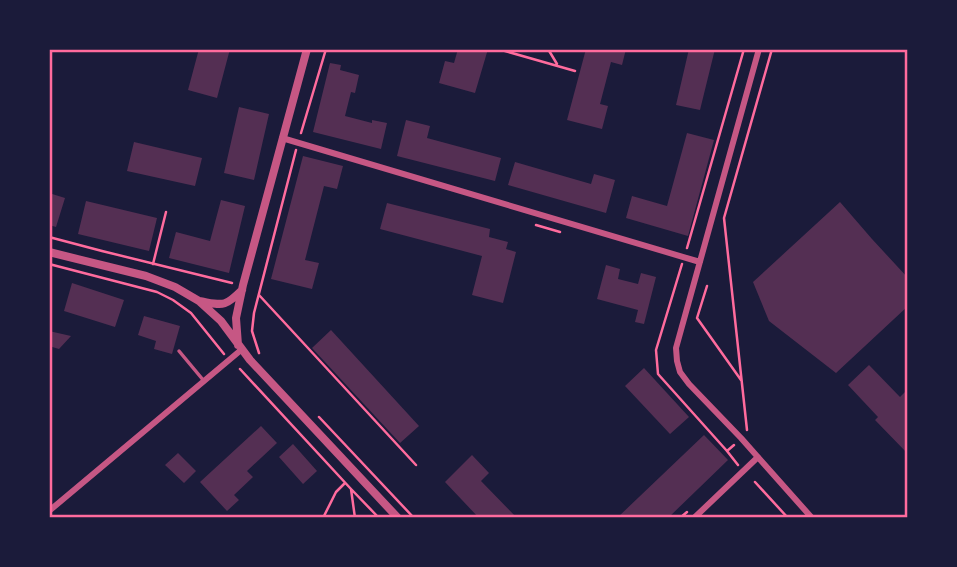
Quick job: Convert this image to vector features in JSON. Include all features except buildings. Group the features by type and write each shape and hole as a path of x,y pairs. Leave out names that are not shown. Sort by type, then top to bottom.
{"street":[{"path":"239,347 236,318 242,290 307,49"},
{"path":"759,49 676,348 677,361 680,372 689,384 812,518"},
{"path":"282,138 700,262"},
{"path":"49,252 146,276 175,287 199,301 221,321 239,347 398,518"},
{"path":"199,301 221,305 230,302 242,290"},
{"path":"49,511 204,381 239,347"},
{"path":"694,518 758,457"}],"lane":[{"path":"179,351 204,381"}],"path":[{"path":"258,353 253,331 254,313 298,142 326,49"},
{"path":"498,49 575,71"},
{"path":"527,57 528,49"},
{"path":"548,49 557,66"},
{"path":"739,464 727,451 747,432 724,218 772,49"},
{"path":"153,264 166,212"},
{"path":"49,237 233,283"},
{"path":"49,264 157,292 173,300 191,313 225,353"},
{"path":"707,286 697,318 742,381"},
{"path":"259,294 416,465"},
{"path":"240,369 379,518"},
{"path":"312,409 414,518"},
{"path":"323,518 336,492 346,482"},
{"path":"755,482 788,518"},
{"path":"351,489 355,518"}]}
